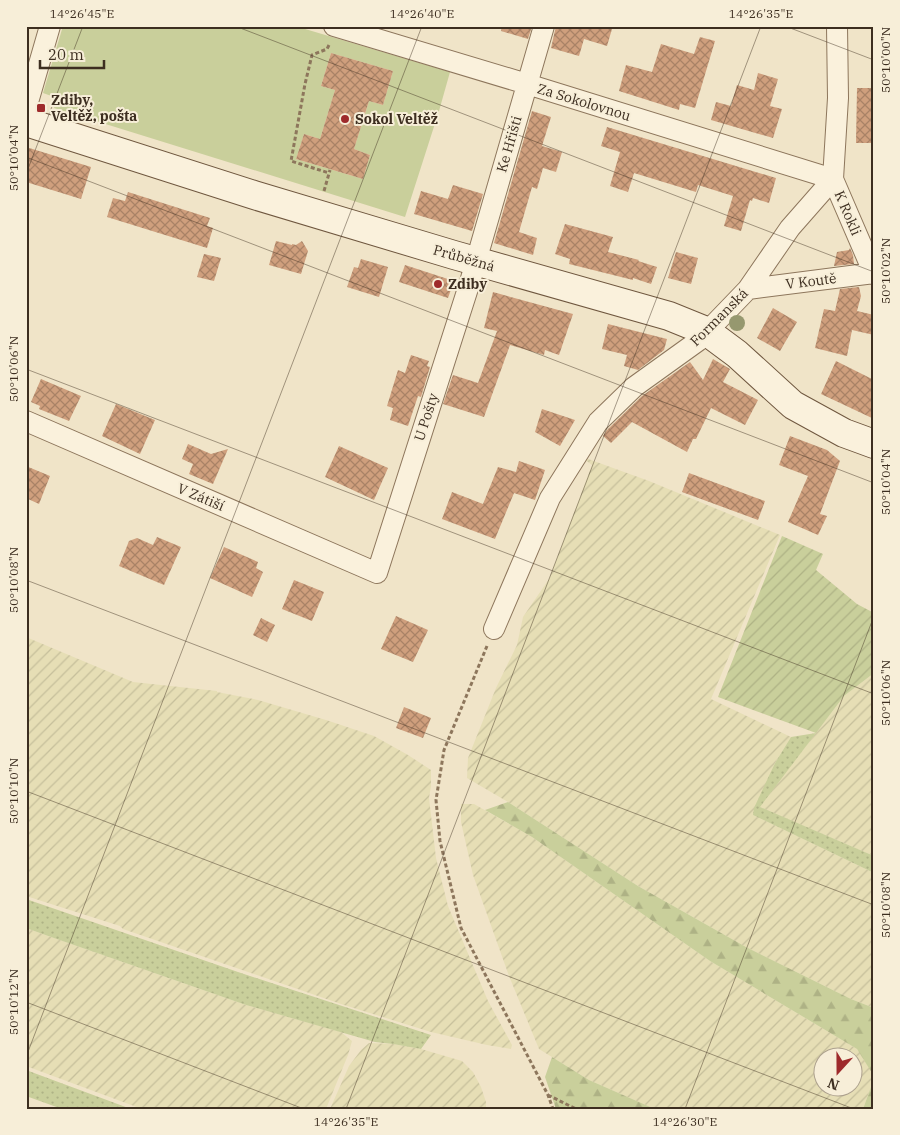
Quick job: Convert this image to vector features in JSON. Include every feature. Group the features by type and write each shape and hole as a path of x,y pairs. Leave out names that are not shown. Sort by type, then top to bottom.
{"street":[{"path":"26,109 50,26"},
{"name":"Ke Hřišti","path":"475,262 544,26"},
{"path":"833,179 838,98 836,26"},
{"name":"Za Sokolovnou","path":"332,34 527,84 833,179"},
{"name":"Průběžná","path":"26,122 254,195 475,262 669,316 706,331 737,354 793,406 844,433 874,444"},
{"name":"K Rokli","path":"833,179 874,273"},
{"name":"Formanská","path":"494,629 550,498 598,422 634,387 698,341 748,289 790,228 833,179"},
{"name":"U Pošty","path":"377,573 475,262"},
{"name":"V Koutě","path":"748,289 874,273"},
{"name":"V Zátiší","path":"26,421 377,573"}],"path":[{"path":"324,191 330,172 291,161 312,55 327,49 332,34"},
{"path":"494,629 444,750 436,800 440,841 461,928 548,1095 553,1109"},
{"path":"548,1095 576,1109"}],"shaded area":[{"path":"580,456 649,481 780,535 711,699 791,737 775,763 753,815 874,873 874,1008 851,999 746,947 638,886 508,802 467,778 468,758 496,688 517,645 523,617 549,579 592,465"},
{"path":"26,637 133,682 217,691 258,700 326,720 374,736 431,770 429,798 436,858 448,906 488,1001 512,1045 511,1049 431,1032 344,1005 123,929 120,926 26,896"},
{"path":"874,673 874,856 759,807 844,696"},
{"path":"461,804 474,804 532,837 710,961 855,1048 812,1048 812,1098 862,1098 862,1057 872,1072 872,1084 863,1109 655,1109 589,1080 539,1049 509,976 473,875 461,822"},
{"path":"26,928 246,1005 341,1032 352,1041 326,1109 142,1109 26,1066"},
{"path":"369,1043 393,1044 421,1049 462,1061 473,1072 481,1087 486,1102 486,1109 330,1109 349,1066"}],"green space":[{"path":"63,26 295,26 450,72 405,217 54,108 57,98 43,93","holes":["331,53 393,71 383,105 369,101 354,149 370,155 363,179 296,159 304,134 320,139 335,90 321,86"]},
{"path":"782,536 823,554 816,570 857,604 874,613 874,673 844,696 816,733 718,697"},
{"path":"816,733 760,807 874,856 874,873 753,815 754,808 775,763 791,737"},
{"path":"508,802 638,886 746,947 851,999 874,1008 874,1109 863,1109 872,1084 872,1073 862,1057 862,1048 855,1048 710,961 532,837 485,810"},
{"path":"26,899 238,972 431,1035 421,1049 375,1042 246,1005 26,928"},
{"path":"552,1057 589,1080 655,1109 556,1109 545,1077"},
{"path":"26,1070 131,1109 62,1109 26,1096"}],"building":[{"path":"502,26 532,26 528,39 501,31"},
{"path":"556,26 611,26 612,29 607,46 584,39 579,56 551,48"},
{"path":"700,37 715,41 695,108 680,104 679,110 619,91 626,65 652,72 661,44 694,54"},
{"name":"Sokol Veltěž","path":"331,53 393,71 383,105 369,101 354,149 370,155 363,179 296,159 304,134 320,139 335,90 321,86"},
{"path":"758,73 778,79 770,106 782,109 773,138 711,120 716,102 731,106 737,85 754,90"},
{"path":"857,88 874,88 874,143 856,143"},
{"path":"532,111 551,117 542,146 562,152 556,172 543,168 537,189 532,187 519,232 537,238 533,255 494,243"},
{"path":"607,127 776,178 769,203 753,198 752,201 750,200 741,231 724,226 733,196 698,185 696,192 634,173 628,192 610,186 620,152 601,146"},
{"path":"26,147 91,167 81,199 26,182"},
{"path":"453,185 483,194 472,231 414,214 421,191 448,199"},
{"path":"128,192 210,218 207,226 213,228 207,248 107,217 113,198 125,201"},
{"path":"565,224 613,237 608,252 657,267 651,284 633,278 633,280 569,264 570,259 555,254"},
{"path":"276,241 296,245 302,241 308,251 301,274 269,265"},
{"path":"850,248 854,264 834,266 837,252 849,250"},
{"path":"676,252 698,258 691,284 668,278"},
{"path":"204,254 221,258 214,281 197,277"},
{"path":"361,259 388,267 379,297 347,287 354,267 358,268"},
{"path":"405,265 454,281 448,298 399,282"},
{"path":"859,287 861,296 857,311 874,315 874,335 852,330 847,356 815,348 824,309 835,311 840,289"},
{"path":"493,292 573,314 559,355 545,350 544,355 510,345 484,417 443,404 453,375 478,383 497,331 484,328"},
{"path":"773,308 797,322 780,351 757,338"},
{"path":"608,324 667,339 664,350 638,370 624,366 627,355 602,349"},
{"path":"411,355 429,361 427,366 430,367 421,397 418,396 408,426 390,420 393,408 387,406 398,370 405,373"},
{"path":"713,359 730,369 723,382 758,400 745,425 711,408 696,439 693,439 687,452 632,422 611,443 603,436 642,396 690,362 703,380"},
{"path":"836,361 874,380 874,419 821,394"},
{"path":"41,379 81,396 69,421 39,409 40,406 31,402"},
{"path":"116,404 155,420 140,454 102,436"},
{"path":"542,409 575,420 560,446 535,432"},
{"path":"790,436 827,450 840,461 820,514 827,516 818,535 788,522 808,476 779,465"},
{"path":"188,444 211,454 228,449 213,484 189,474 193,464 182,459"},
{"path":"339,446 388,468 374,500 325,477"},
{"path":"519,461 545,470 535,500 514,493 495,539 442,519 452,492 483,504 498,467 516,472"},
{"path":"26,466 50,476 39,504 26,498"},
{"path":"689,473 765,501 758,520 682,492"},
{"path":"157,537 181,547 164,585 119,566 129,541 137,538 153,545"},
{"path":"224,547 258,562 256,568 263,572 252,597 210,578"},
{"path":"294,580 324,592 312,621 282,609"},
{"path":"396,616 428,630 413,662 381,649"},
{"path":"261,618 275,625 267,642 253,635"},
{"path":"404,707 431,718 423,738 396,728"}],"place":[{"name":"Zdiby, Veltěž, pošta","path":"41,108"},
{"name":"Sokol Veltěž","path":"345,119"},
{"name":"Zdiby","path":"438,284"}]}
